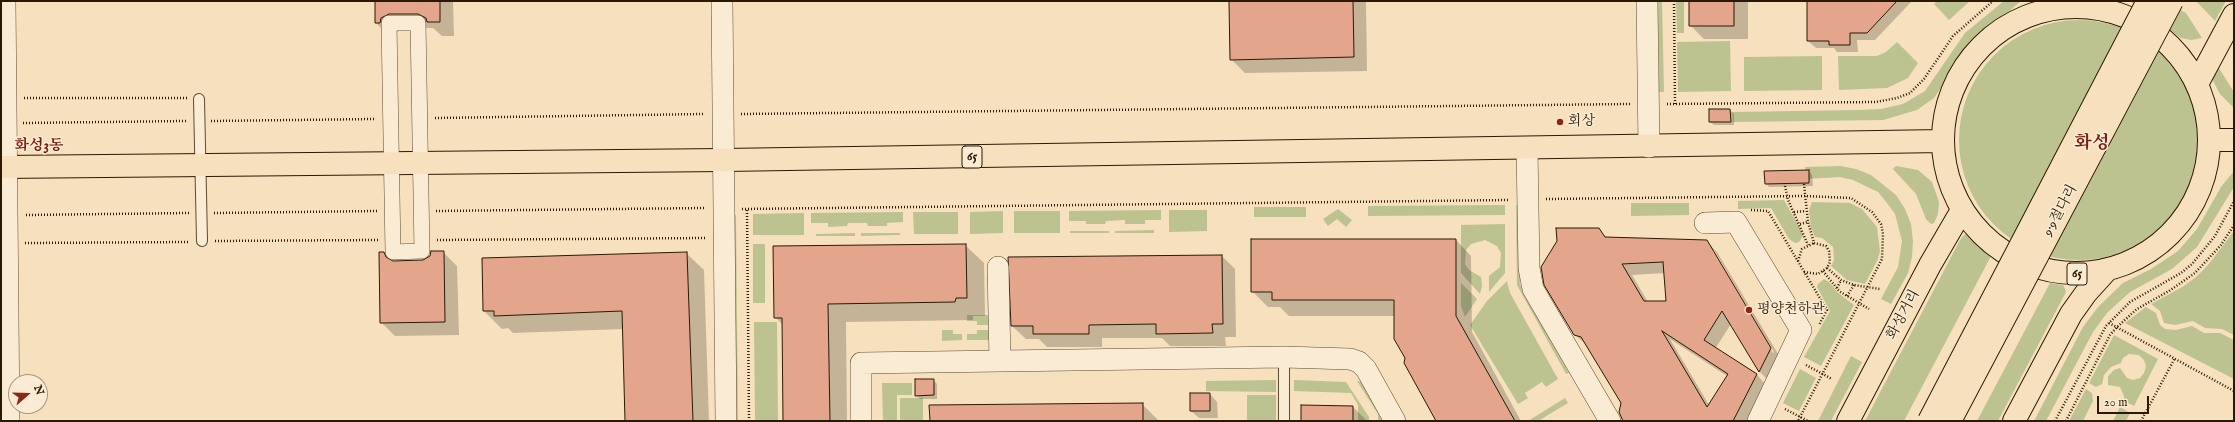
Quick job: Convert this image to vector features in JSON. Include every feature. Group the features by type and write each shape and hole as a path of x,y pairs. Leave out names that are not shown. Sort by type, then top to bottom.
{"main road":[{"name":"9·9절다리","path":"1929,421 2148,1"},
{"name":"9·9절다리","path":"1950,421 2172,1"},
{"name":"65","path":"2066,4 2080,6 2102,5 2140,23 2158,35 2188,66 2197,84 2204,105 2209,140 2206,168 2200,191 2176,230 2141,257 2106,271 2076,274 2054,272 2031,266 1992,244 1962,210 1945,168 1942,141 1943,122 1948,100 1967,59 1998,31 2032,9 2044,10 2066,4"},
{"path":"2197,84 2234,15"},
{"path":"2209,140 2234,140"},
{"name":"65","path":"4,167 724,160 1649,148 1942,141"},
{"name":"화성거리","path":"1848,421 1930,265 1962,210"},
{"path":"2014,421 2071,314 2086,293 2106,271"}],"street":[{"path":"5,1 6,123 4,167 7,215 9,421"},
{"path":"722,1 726,421"},
{"path":"1647,1 1649,148"},
{"path":"390,23 418,23 422,251 394,252 390,23"},
{"path":"1527,149 1529,268 1533,289 1610,421"},
{"path":"1705,223 1736,222 1801,330 1758,421"},
{"path":"998,267 1000,361"},
{"path":"861,421 861,363 1284,357 1350,360 1359,362 1366,369 1394,420"}],"lane":[{"path":"199,98 202,242"},
{"path":"1284,357 1284,421"}],"path":[{"path":"1674,1 1675,104"},
{"path":"430,118 1876,102 1897,98 1910,93 1924,79 1953,36 1993,1"},
{"path":"6,98 199,98"},
{"path":"6,123 382,119"},
{"path":"1804,184 1806,212 1814,243"},
{"path":"1785,186 1794,212 1808,244"},
{"path":"431,211 724,208 747,210 1788,196 1851,198 1872,212 1881,224 1884,241 1882,259 1798,421"},
{"path":"2055,421 2097,340 2109,323 2130,302 2181,273 2192,264 2215,236 2234,201"},
{"path":"747,210 749,421"},
{"path":"7,215 384,211"},
{"path":"1794,212 1806,212"},
{"path":"1800,224 1808,222"},
{"path":"2066,421 2110,335 2137,309 2169,292 2195,273 2221,245 2234,225"},
{"path":"432,240 725,238"},
{"path":"7,243 384,240"},
{"path":"1798,262 1799,254 1808,244 1814,243 1826,246 1829,251 1830,262 1827,268 1823,271 1811,274 1804,272"},
{"path":"1827,268 1841,280 1854,285 1880,289"},
{"path":"1823,271 1836,288 1869,309"},
{"path":"1836,288 1841,280"},
{"path":"1847,296 1854,285"},
{"path":"2109,323 2234,391"},
{"path":"2141,421 2175,358"},
{"path":"1800,362 1832,379"}],"green space":[{"path":"1658,1 1662,1 1664,92 1659,92"},
{"path":"1676,1 1684,1 1684,33 1677,33"},
{"path":"1937,1 1970,1 1949,20 1934,4"},
{"path":"2004,1 2021,1 1972,42 1934,98 1917,110 1883,120 1733,122 1732,112 1881,109 1903,104 1925,91 1965,33"},
{"path":"2130,1 2164,1 2186,13 2202,38 2191,40 2181,38"},
{"path":"2196,1 2226,1 2215,21"},
{"path":"2067,20 2091,20 2114,25 2136,34 2164,55 2179,73 2190,94 2197,117 2199,140 2197,163 2190,186 2179,207 2164,225 2136,246 2114,255 2091,260 2067,260 2044,255 2022,246 2003,233 1986,216 1973,197 1964,175 1959,152 1959,128 1964,105 1973,83 1986,64 2003,47 2022,34 2044,25"},
{"path":"1730,41 1731,91 1678,92 1677,42"},
{"path":"1897,42 1918,63 1908,78 1887,88 1839,90 1838,56 1877,56 1886,52"},
{"path":"1822,56 1822,90 1744,91 1744,57"},
{"path":"2215,62 2234,92 2234,108 2220,94 2212,79"},
{"path":"1840,166 1856,169 1871,175 1896,195 1905,209 1911,224 1913,241 1912,257 1908,273 1891,304 1881,299 1898,267 1902,241 1895,214 1878,192 1853,180 1840,177 1806,179 1805,167"},
{"path":"1896,166 1918,170 1932,182 1939,202 1938,214 1934,223 1931,224 1926,219 1916,194 1893,169"},
{"path":"2234,171 2234,187 2197,247 2172,269 2130,292 2107,313 2093,332 2046,421 2034,421 2083,327 2098,307 2123,283 2151,269 2178,251 2197,229 2221,187"},
{"path":"1784,200 1802,232 1803,236 1799,242 1795,243 1789,239 1771,208 1738,209 1738,201"},
{"path":"1812,202 1850,203 1862,209 1877,227 1880,251 1878,259 1865,284 1847,280 1831,266 1834,260 1833,247 1822,238 1815,237 1811,228 1809,210"},
{"path":"1631,203 1689,203 1689,215 1631,216"},
{"path":"1505,205 1505,215 1368,216 1368,206"},
{"path":"1516,205 1519,205 1520,284 1569,373 1566,374 1517,285"},
{"path":"1254,207 1306,207 1306,217 1254,217"},
{"path":"1338,209 1352,220 1346,227 1337,219 1328,226 1323,219"},
{"path":"1161,210 1161,220 1145,220 1145,224 1125,224 1125,220 1106,221 1105,224 1086,224 1086,221 1069,221 1069,211"},
{"path":"1169,210 1207,210 1207,231 1169,232"},
{"path":"1003,211 1003,233 970,234 970,212"},
{"path":"1014,211 1060,211 1060,233 1014,233"},
{"path":"903,212 903,222 887,223 887,226 868,226 867,223 848,223 847,226 828,227 828,223 811,223 811,213"},
{"path":"913,212 958,212 958,234 914,234"},
{"path":"804,213 804,235 753,235 753,214"},
{"path":"736,215 738,421 732,421 730,216"},
{"path":"1505,224 1505,273 1489,292 1489,276 1500,267 1501,253 1497,246 1485,240 1471,244 1466,250 1465,264 1469,270 1481,277 1482,286 1480,294 1461,273 1461,225"},
{"path":"1154,230 1154,233 1115,233 1115,231"},
{"path":"1070,231 1109,231 1109,233 1070,233"},
{"path":"2234,231 2234,335 2222,329 2205,328 2193,321 2175,325 2164,323 2160,311 2151,304 2184,286 2196,277 2208,265"},
{"path":"855,233 855,236 816,236 816,234"},
{"path":"861,233 900,233 900,235 861,236"},
{"path":"1965,234 1971,236 1991,256 1904,421 1865,421 1960,240"},
{"path":"753,244 765,244 765,303 753,303"},
{"path":"1824,279 1830,283 1837,292 1854,305 1821,366 1804,357 1830,311 1817,287 1818,284"},
{"path":"1507,281 1510,293 1558,379 1546,387 1542,382 1525,393 1528,398 1518,404 1470,325 1487,301"},
{"path":"1461,283 1477,299 1465,317 1461,306"},
{"path":"2050,283 2063,285 2066,291 2065,294 1998,421 1977,421"},
{"path":"2146,307 2156,313 2160,325 2165,329 2176,330 2192,326 2204,333 2220,333 2234,340 2234,379 2125,323"},
{"path":"967,315 990,315 990,325 977,325 977,321 967,321"},
{"path":"754,322 777,322 778,421 755,421"},
{"path":"942,330 953,330 953,334 962,334 962,340 942,341"},
{"path":"977,330 990,330 990,340 967,340 967,334 977,334"},
{"path":"2114,335 2158,359 2134,406 2124,401 2124,396 2120,387 2108,385 2108,376 2114,370 2120,368 2127,378 2133,380 2140,378 2144,373 2146,366 2144,360 2139,355 2129,354 2123,358 2121,363 2111,367 2104,375 2102,384 2096,387 2089,383"},
{"path":"1851,356 1862,362 1831,421 1818,421"},
{"path":"1800,369 1816,378 1799,411 1783,403"},
{"path":"1276,380 1276,392 1206,391 1206,381"},
{"path":"1294,380 1346,382 1369,417 1369,421 1358,421 1358,405 1351,393 1294,391"},
{"path":"1357,381 1363,382 1382,421 1378,421 1378,414"},
{"path":"882,383 912,383 912,395 897,395 897,421 883,421"},
{"path":"2086,389 2092,393 2093,401 2083,421 2069,421"},
{"path":"1247,395 1276,395 1276,421 1247,421"},
{"path":"900,398 923,398 923,421 900,421"},
{"path":"1565,398 1568,403 1538,421 1528,421"},
{"path":"2120,407 2130,413 2126,421 2113,421"}],"building":[{"path":"375,1 440,1 440,22 427,22 426,18 418,14 389,14 381,18 380,23 375,23"},
{"path":"1229,1 1353,1 1354,57 1230,60"},
{"path":"1689,1 1734,1 1734,26 1689,26"},
{"path":"1807,1 1897,1 1867,33 1850,33 1850,45 1829,45 1829,41 1807,41"},
{"path":"1709,109 1730,109 1731,122 1709,122"},
{"path":"1809,170 1809,183 1765,184 1764,171"},
{"path":"1556,228 1599,228 1605,237 1707,240 1771,348 1759,372 1722,311 1704,340 1757,374 1733,421 1623,421 1619,412 1621,403 1581,337 1574,335 1544,285 1541,267 1557,241","holes":["1663,262 1666,301 1644,301 1622,264","1662,331 1728,374 1707,407"]},
{"path":"1251,239 1456,239 1456,316 1515,421 1436,421 1404,363 1405,358 1394,339 1394,300 1272,300 1272,292 1251,292"},
{"path":"966,244 967,298 956,298 955,302 828,304 830,421 783,421 782,318 774,318 773,246"},
{"path":"431,251 444,251 445,322 380,323 379,252 384,252 386,257 393,261 423,260 430,256"},
{"path":"687,252 693,421 625,421 622,311 494,316 494,311 483,311 482,258"},
{"path":"1222,255 1223,324 1212,324 1213,333 1156,334 1156,324 1089,325 1089,334 1033,334 1033,326 1011,326 1008,257"},
{"path":"915,379 934,379 934,395 915,396"},
{"path":"1190,393 1210,393 1210,411 1190,411"},
{"path":"1143,403 1143,421 930,421 929,405"},
{"path":"1301,405 1353,406 1353,421 1301,421"}],"place":[{"name":"회상","path":"1560,122"},
{"name":"평양천하관","path":"1749,310"}],"district":[{"name":"화성","path":"2092,144"},
{"name":"화성3동","path":"39,147"}]}
